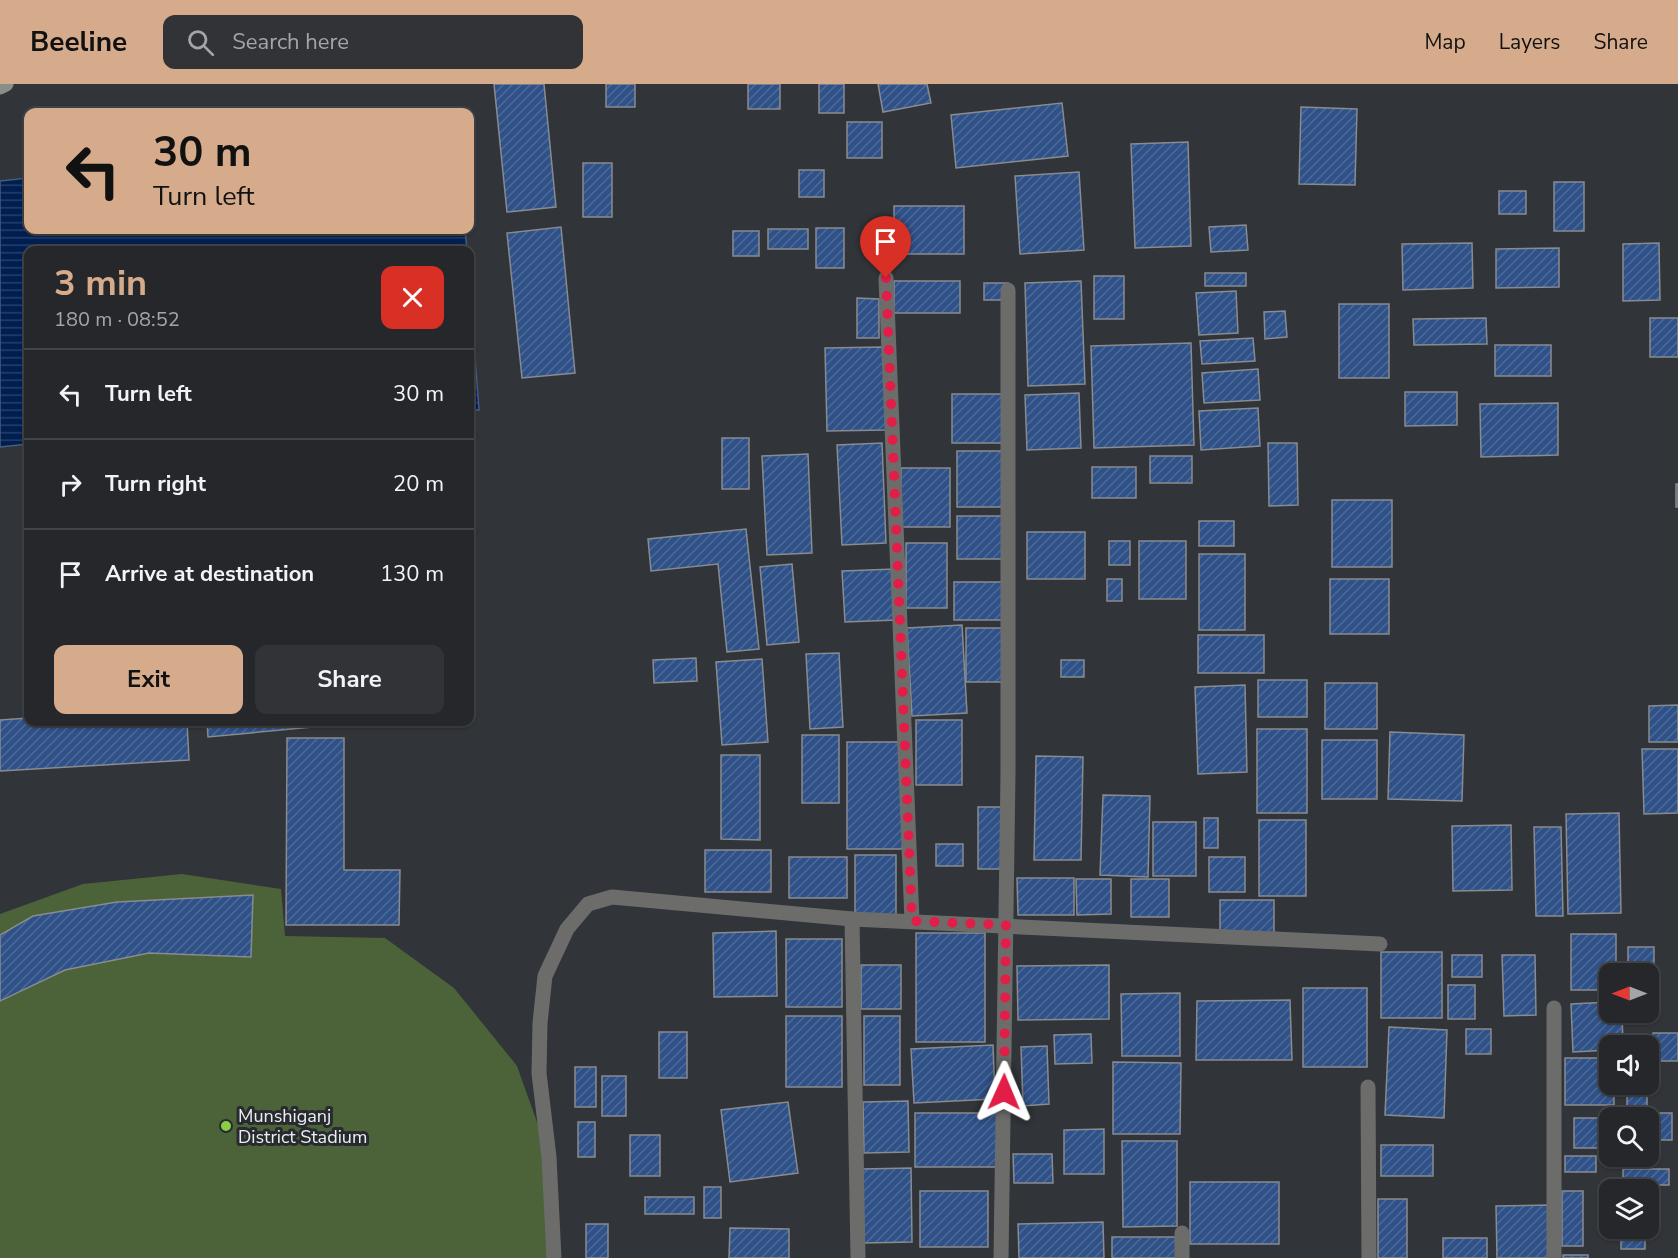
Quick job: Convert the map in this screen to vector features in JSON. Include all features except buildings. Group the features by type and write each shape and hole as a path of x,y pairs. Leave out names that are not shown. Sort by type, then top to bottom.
{"main road":[{"path":"0,87 6,84"}],"street":[{"path":"886,278 912,921"},
{"path":"1001,1258 1006,925 1008,290"},
{"path":"554,1258 549,1157 539,1073 540,1023 545,976 567,930 588,904 612,897 852,920 1006,925 1380,944"},
{"path":"852,920 858,1258"},
{"path":"1554,1008 1554,1258"},
{"path":"1368,1087 1369,1258"},
{"path":"1182,1233 1182,1258"}],"green space":[{"name":"Munshiganj District Stadium","path":"182,874 281,889 285,936 385,938 454,988 517,1066 548,1153 553,1258 0,1258 0,1001 65,970 149,953 251,956 253,896 117,902 33,916 0,935 0,914 83,884"}],"water":[{"path":"24,178 24,234 465,234 467,246 24,246 24,444 0,447 0,181"},
{"path":"474,343 479,410 474,410"}],"place":[{"name":"Munshiganj District Stadium","path":"226,1126"}],"route":[{"path":"886,278 912,921 1006,925 1004,1092"}]}
